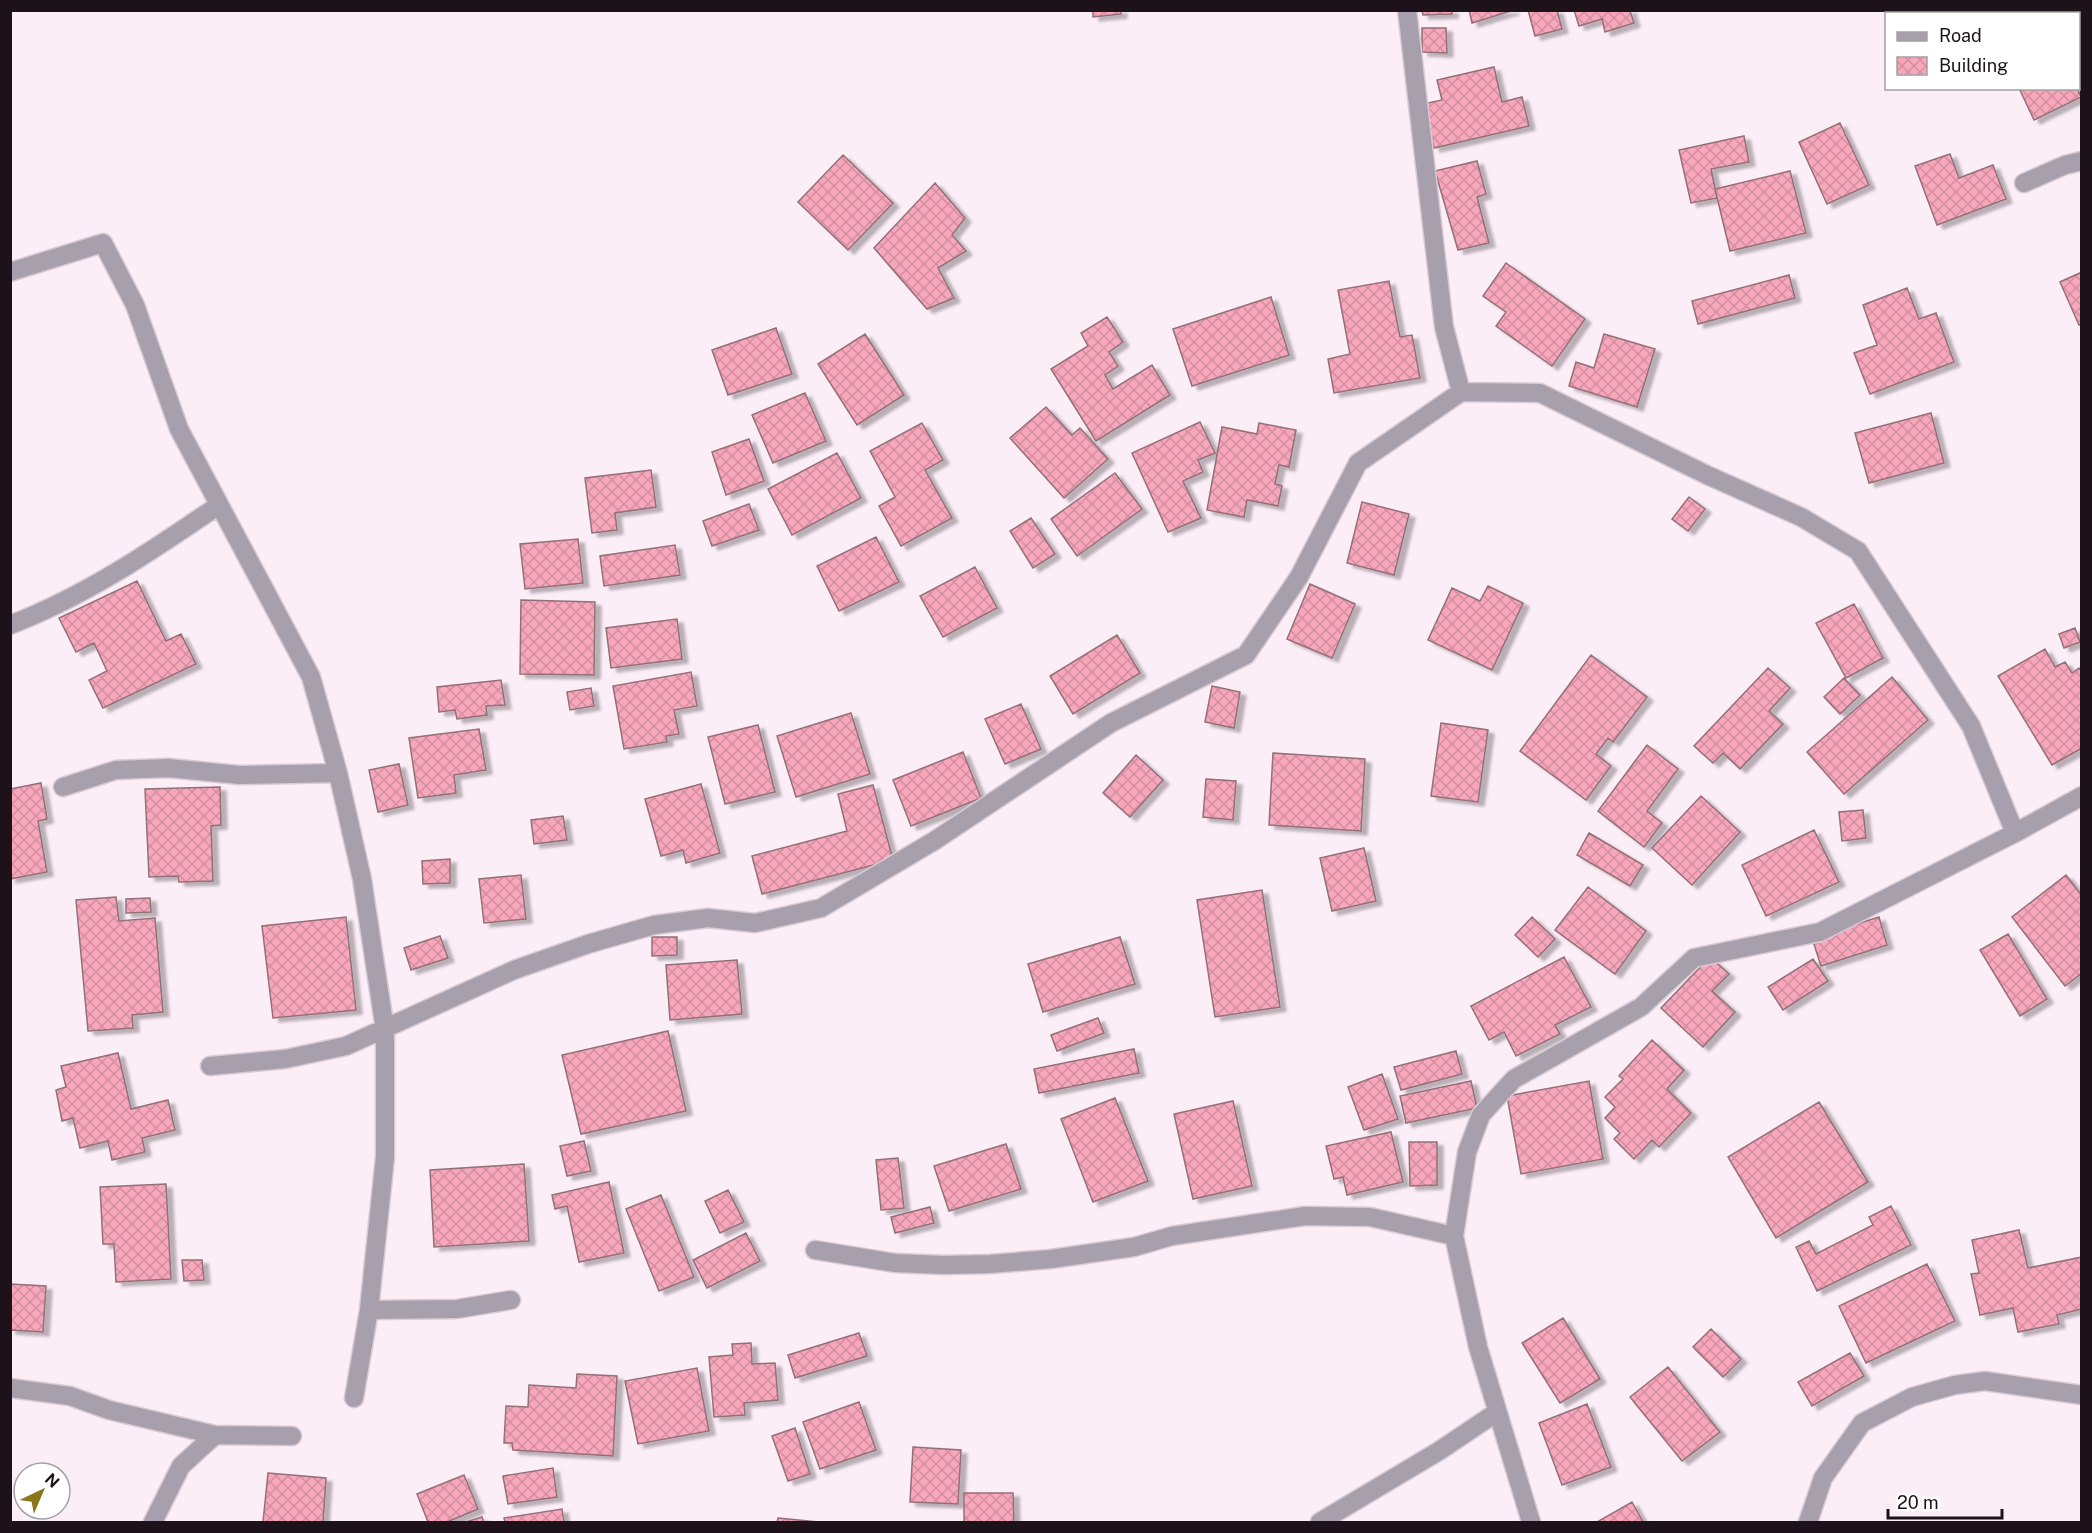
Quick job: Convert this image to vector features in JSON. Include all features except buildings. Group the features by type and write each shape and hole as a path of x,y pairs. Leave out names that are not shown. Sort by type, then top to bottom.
{"street":[{"path":"1407,10 1443,327 1461,392"},
{"path":"2024,183 2065,165 2082,161"},
{"path":"10,272 103,243 135,305 179,429 311,677 338,773 362,879 385,1030 385,1157 369,1310 354,1398"},
{"path":"210,1066 285,1059 346,1046 514,970 588,944 654,925 708,918 756,923 821,908 934,841 1111,723 1246,655 1299,577 1358,463 1461,392 1540,393 1707,475 1801,517 1858,551 1971,726 2015,832"},
{"path":"10,625 45,612 135,562 219,505"},
{"path":"63,787 116,770 168,768 240,775 338,773"},
{"path":"1531,1522 1478,1347 1454,1236 1467,1152 1481,1115 1514,1079 1641,1007 1694,958 1820,932 2082,796"},
{"path":"815,1250 895,1263 990,1264 1051,1259 1134,1247 1172,1236 1305,1216 1370,1217 1454,1236"},
{"path":"369,1310 457,1308 511,1300"},
{"path":"1808,1522 1823,1478 1862,1423 1912,1397 1955,1385 1984,1381 2082,1395"},
{"path":"10,1388 70,1395 109,1410 215,1435 292,1436"},
{"path":"1320,1522 1439,1451 1497,1412"},
{"path":"153,1522 182,1466 215,1435"}]}
